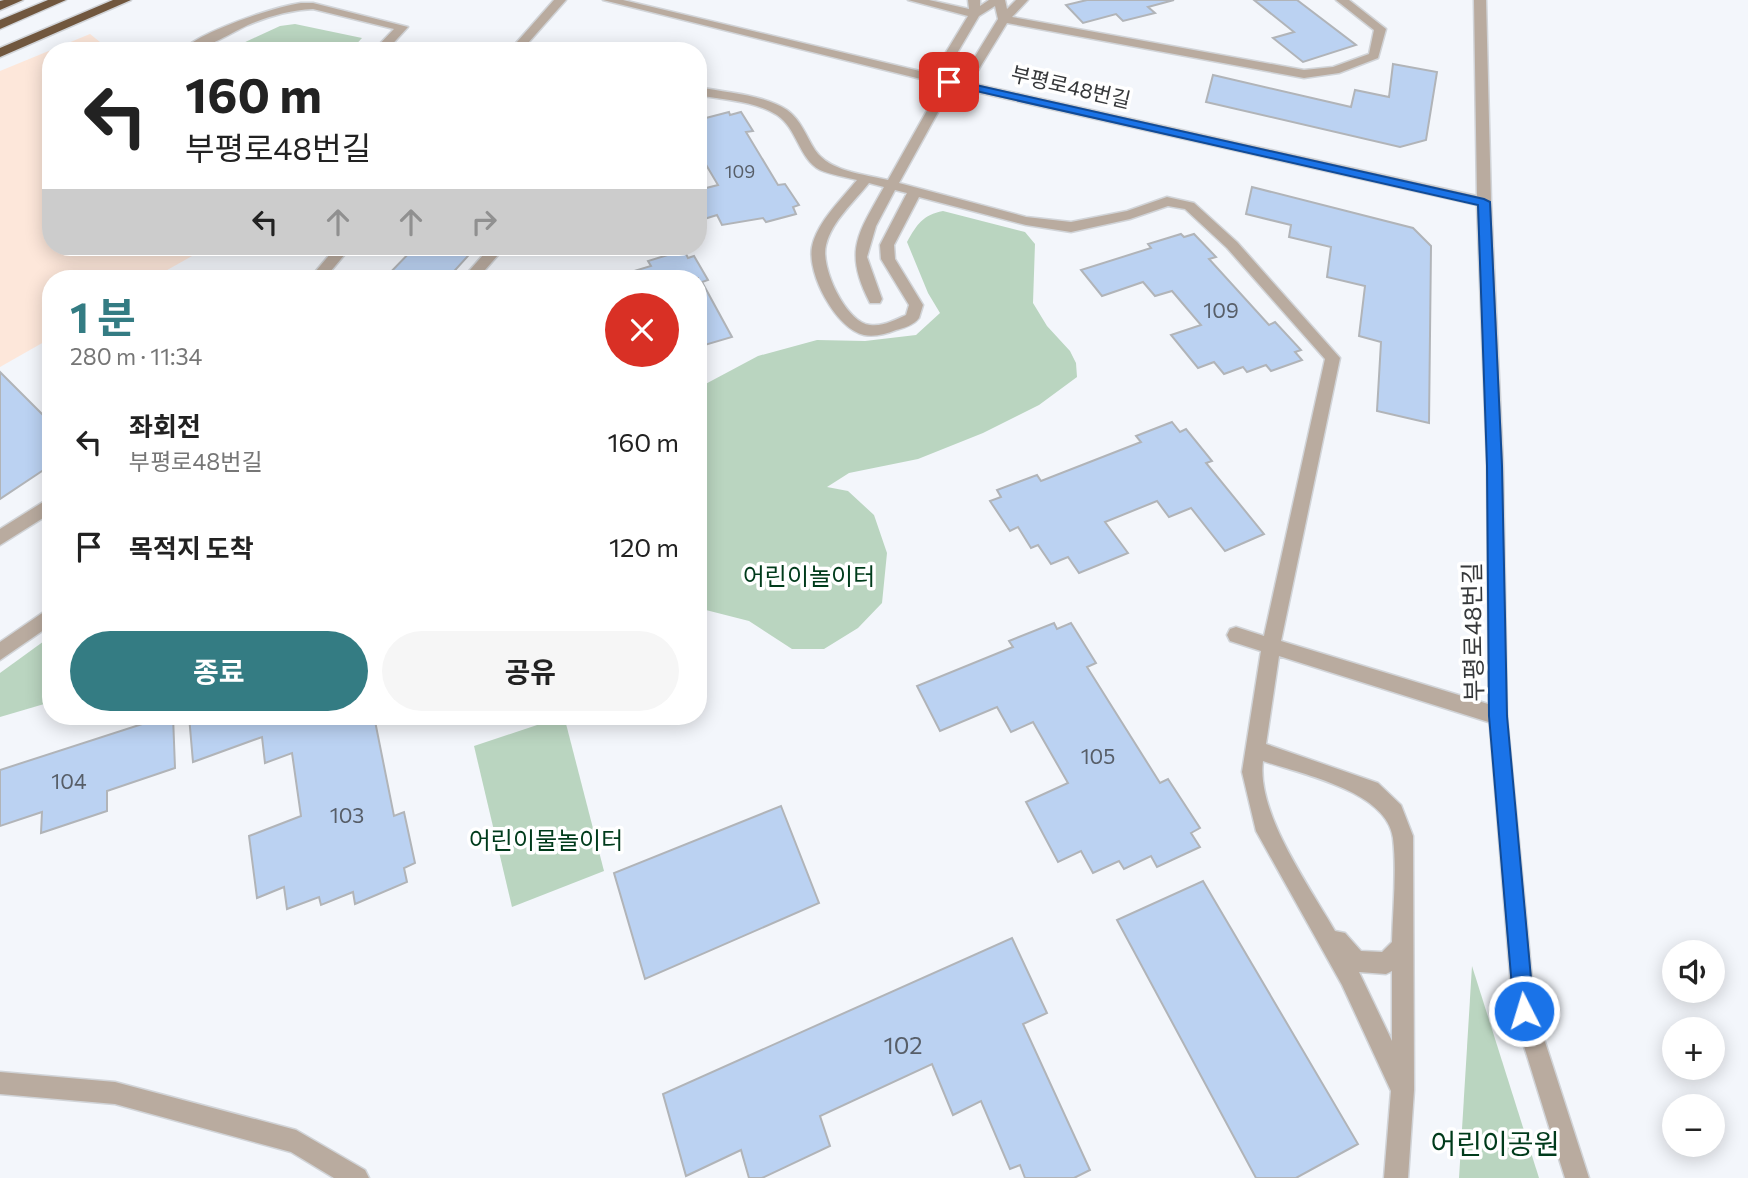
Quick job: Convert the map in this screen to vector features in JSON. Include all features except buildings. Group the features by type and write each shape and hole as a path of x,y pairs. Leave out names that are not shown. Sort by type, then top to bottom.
{"highway":[{"path":"0,6 16,0"},
{"path":"0,25 59,0"},
{"path":"0,53 124,0"}],"street":[{"path":"523,42 560,0"},
{"name":"부평로48번길","path":"609,0 949,82 1484,202"},
{"path":"914,0 975,14"},
{"path":"974,0 975,14"},
{"path":"949,82 940,72 975,14 998,0 1004,19"},
{"path":"949,82 967,79 1004,19 1022,0"},
{"path":"1004,19 1304,74 1335,70 1374,56 1380,29 1342,0"},
{"name":"부평로48번길","path":"1480,0 1494,466 1498,716 1524,1011 1577,1178"},
{"path":"206,42 261,15 283,7 299,5 402,27 388,42"},
{"path":"875,299 860,257 869,226 949,82"},
{"path":"707,94 764,105 788,117 813,158 824,167 1026,221 1071,227 1130,215 1167,201 1189,206 1232,245 1333,358 1271,646 1252,772 1266,831 1350,977 1403,1090"},
{"path":"866,178 824,234 818,250 823,281 848,321 865,330 891,328 912,318 916,304 888,259 887,245 915,191"},
{"path":"324,270 336,256"},
{"path":"477,270 490,256"},
{"path":"0,538 42,510"},
{"path":"0,652 42,622"},
{"path":"1236,635 1498,716"},
{"path":"1255,749 1371,790 1394,812 1403,836 1403,1090 1396,1178"},
{"path":"1317,921 1356,961 1386,964 1403,946"},
{"path":"0,1083 115,1093 296,1142 357,1178"}],"shaded area":[{"path":"90,34 100,42 71,42"},
{"path":"42,54 42,256 192,256 167,270 42,270 42,343 0,367 0,71"}],"green space":[{"path":"295,24 362,38 358,42 245,42 280,26"},
{"name":"어린이놀이터","path":"943,211 1025,232 1035,244 1033,303 1047,326 1070,351 1076,363 1077,377 1039,405 983,433 918,459 849,473 827,487 848,491 874,515 887,553 882,603 858,628 824,649 792,649 749,621 707,610 707,383 758,356 817,340 865,341 916,335 940,313 928,293 907,242 921,221"},
{"path":"42,643 42,705 0,717 0,673"},
{"name":"어린이물놀이터","path":"537,725 566,725 604,871 512,907 474,746"},
{"name":"어린이공원","path":"1472,966 1539,1178 1459,1178"}],"route":[{"path":"949,82 1484,202 1494,466 1498,716 1524,1011"}]}
